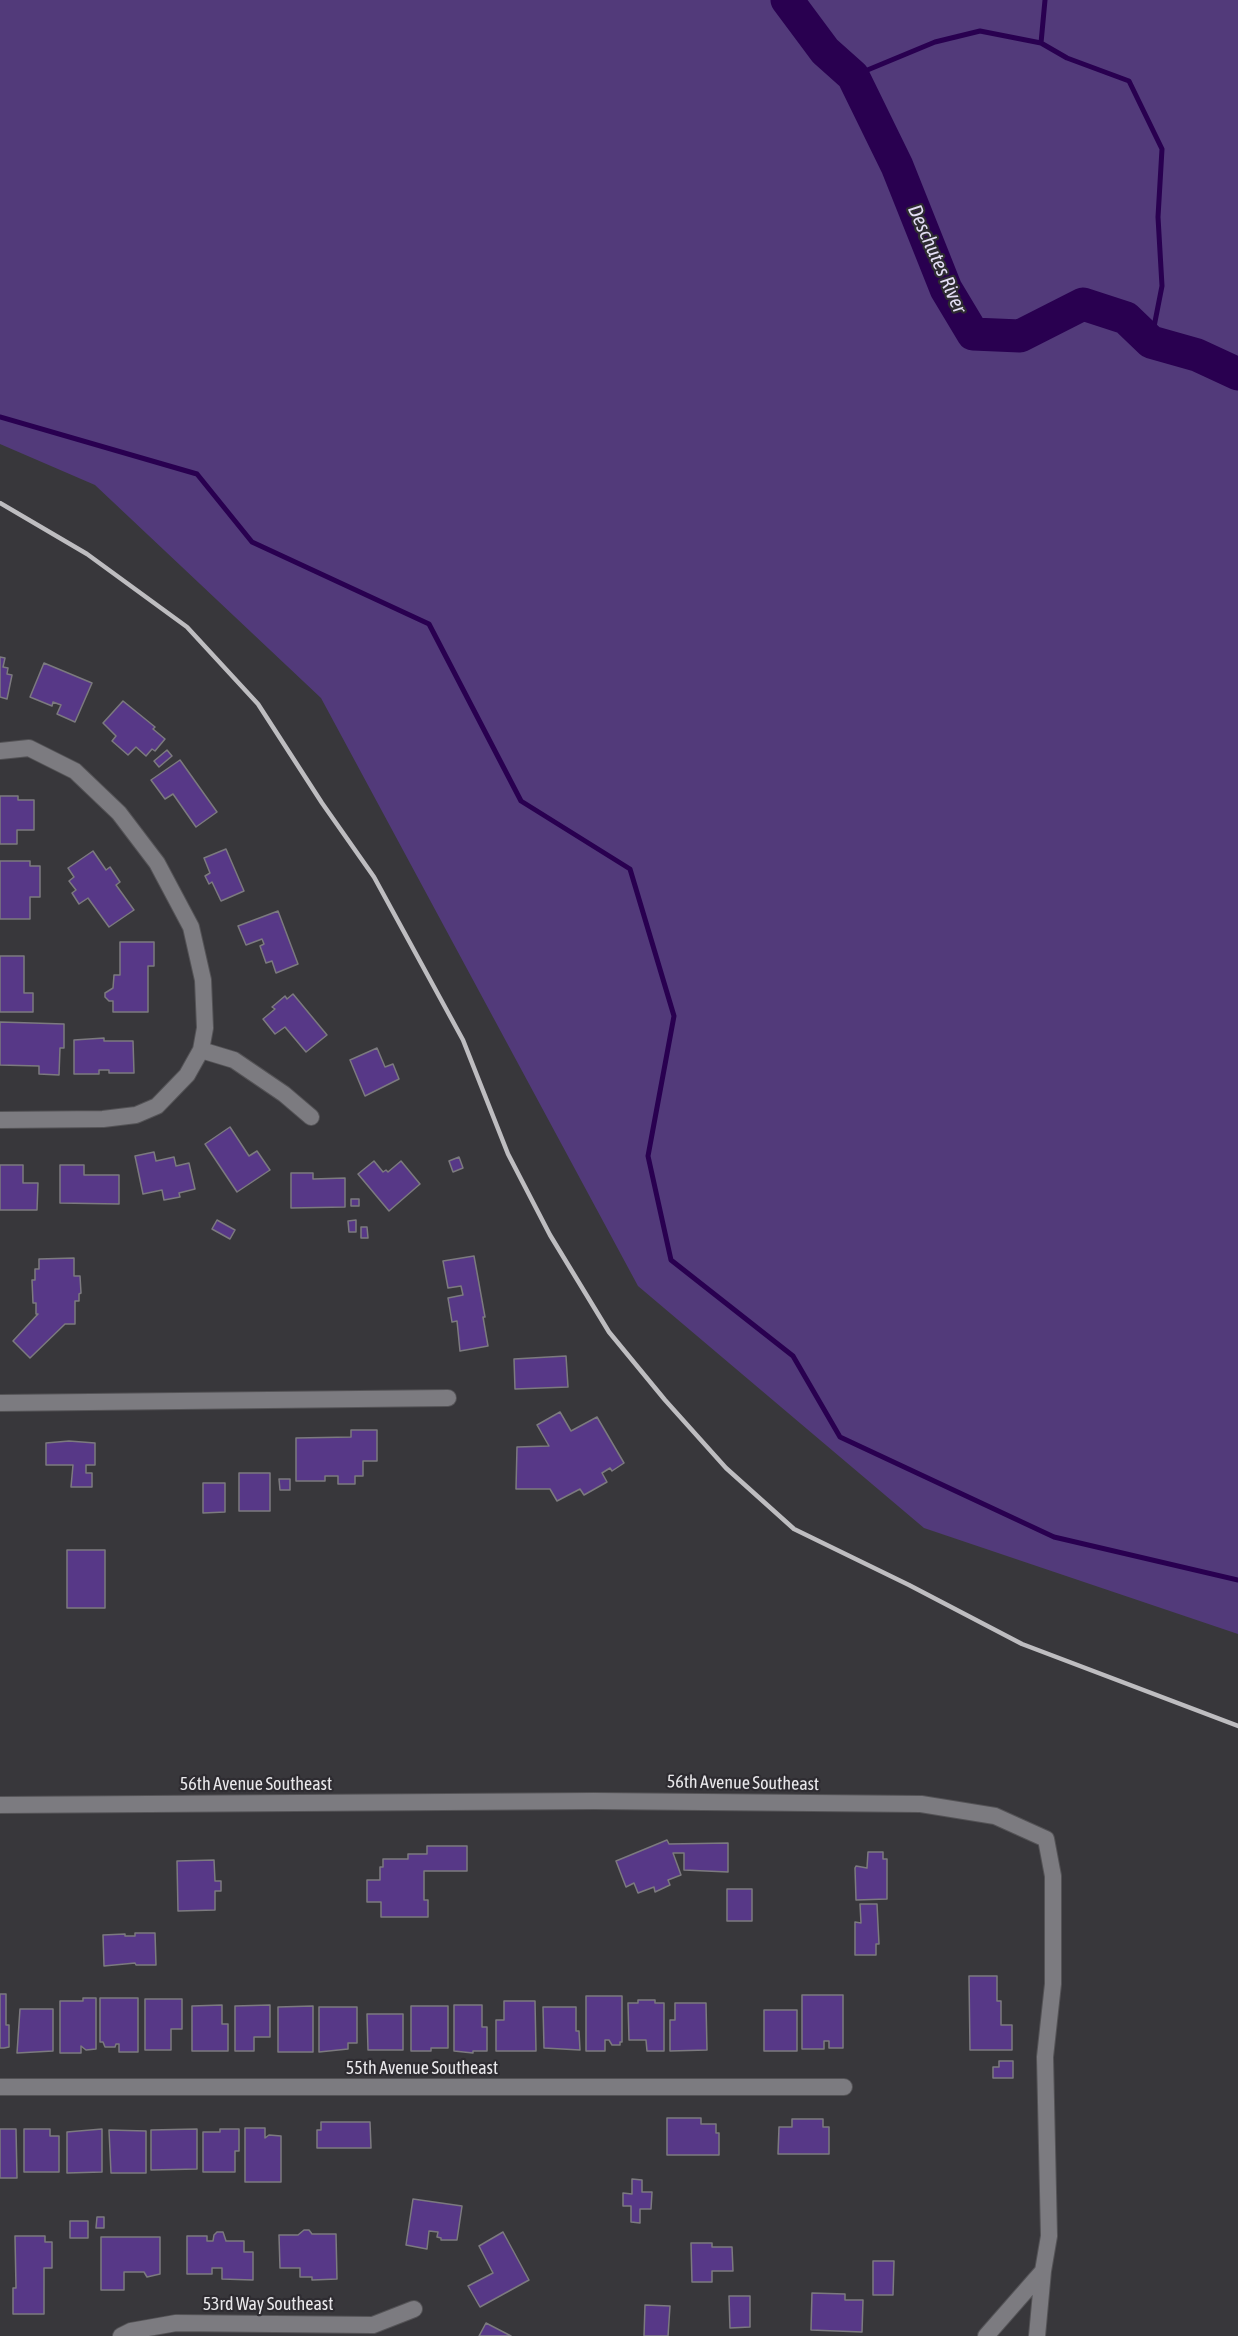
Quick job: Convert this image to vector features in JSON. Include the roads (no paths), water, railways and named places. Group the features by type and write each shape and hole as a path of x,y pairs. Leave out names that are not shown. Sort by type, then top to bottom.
{"street":[{"path":"0,751 29,748 75,771 118,813 157,863 191,927 203,980 205,1028 201,1050 187,1075 157,1106 136,1115 104,1119 0,1120"},
{"path":"201,1050 234,1060 284,1094 311,1117"},
{"path":"0,1403 448,1398"},
{"name":"56th Avenue Southeast","path":"0,1805 594,1801 921,1804 995,1816 1046,1839 1053,1876 1053,1984 1045,2057 1049,2236 1037,2336"},
{"name":"55th Avenue Southeast","path":"0,2087 844,2087"},
{"path":"986,2336 1043,2271"},
{"name":"53rd Way Southeast","path":"121,2336 131,2331 176,2323 374,2325 414,2309"}],"waterway":[{"name":"Deschutes River","path":"787,0 825,51 853,76 897,166 946,289 973,334 1020,336 1083,304 1126,318 1151,342 1197,355 1238,374"},
{"path":"1041,43 1045,0"},
{"path":"853,76 935,42 980,31 1041,43 1067,58 1129,81 1162,149 1158,217 1162,286 1151,342"},
{"path":"0,417 197,474 252,542 429,624 521,801 630,869 674,1016 648,1156 671,1260 793,1356 840,1437 1054,1537 1238,1580"}],"railway":[{"path":"0,503 87,554 187,627 258,704 322,803 374,877 463,1040 508,1154 550,1235 609,1332 665,1400 726,1468 794,1529 1022,1644 1238,1726"}]}
